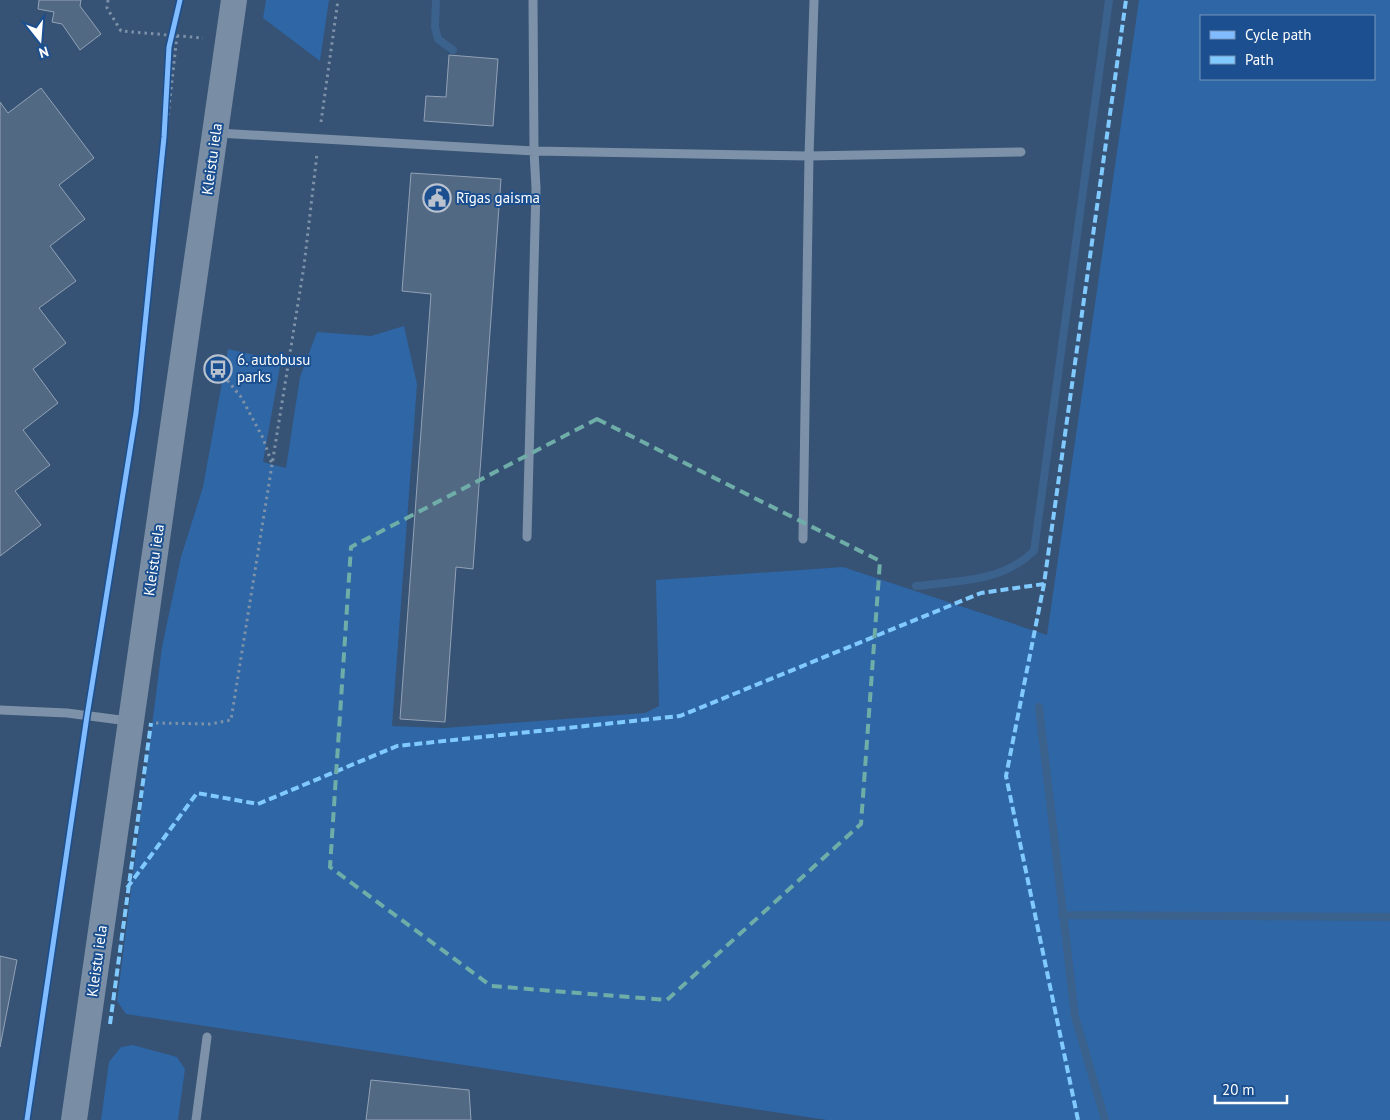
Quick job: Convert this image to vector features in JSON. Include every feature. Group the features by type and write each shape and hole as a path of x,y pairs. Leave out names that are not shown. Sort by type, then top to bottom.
{"main road":[{"name":"Kleistu iela","path":"74,1120 234,0"}],"lane":[{"path":"527,537 536,188 534,151 534,0"},
{"path":"803,539 809,156 814,0"},
{"path":"215,132 534,151 809,156 1021,152"},
{"path":"0,710 67,713 131,721"},
{"path":"196,1120 207,1038"}],"path":[{"path":"108,0 107,8 120,30 228,40"},
{"path":"131,721 210,724 231,720 304,266 338,0"},
{"path":"164,131 169,47 175,36 174,27"},
{"path":"182,363 218,370 242,397 263,438 272,465"}],"highlighted area":[{"path":"597,419 880,561 861,824 667,1000 491,986 330,867 351,547"}],"shaded area":[{"path":"266,0 329,0 320,61 263,18"},
{"path":"1139,0 1390,0 1390,1120 827,1120 126,1014 117,1001 162,647 181,557 203,487 228,349 281,361 263,462 286,468 300,377 317,332 371,336 404,326 417,384 392,726 444,728 645,713 659,706 656,580 843,567 1047,635"},
{"path":"133,1045 177,1057 185,1069 178,1120 101,1120 109,1062 121,1047"}],"building":[{"path":"39,0 81,0 80,6 101,34 80,50 62,24 52,22 54,12 38,9"},
{"path":"449,55 498,59 493,126 424,121 426,96 446,97"},
{"path":"41,88 94,158 59,185 85,219 50,246 76,281 39,308 66,343 33,369 58,403 23,430 50,465 15,491 41,525 0,556 0,102 8,113"},
{"path":"411,173 501,179 473,569 456,567 445,722 400,719 431,294 402,291"},
{"path":"0,956 17,960 0,1047"},
{"path":"371,1080 469,1090 471,1120 366,1120"}],"waterway":[{"path":"436,0 435,27 438,39 453,50"},
{"path":"916,586 963,581 994,574 1008,569 1034,551 1109,0"},
{"path":"1039,707 1075,1016 1105,1120"},
{"path":"1062,915 1390,917"}],"marked path":[{"path":"1078,1120 1006,776 1044,584 1126,0"},
{"path":"127,888 197,793 258,804 397,746 680,716 981,593 1044,584"},
{"path":"110,1024 151,723"}],"cycle path":[{"path":"27,1120 87,716 136,413 164,137 169,47 180,0"}],"place":[{"name":"Rīgas gaisma","path":"437,198"},
{"name":"6. autobusu parks","path":"218,369"}]}
